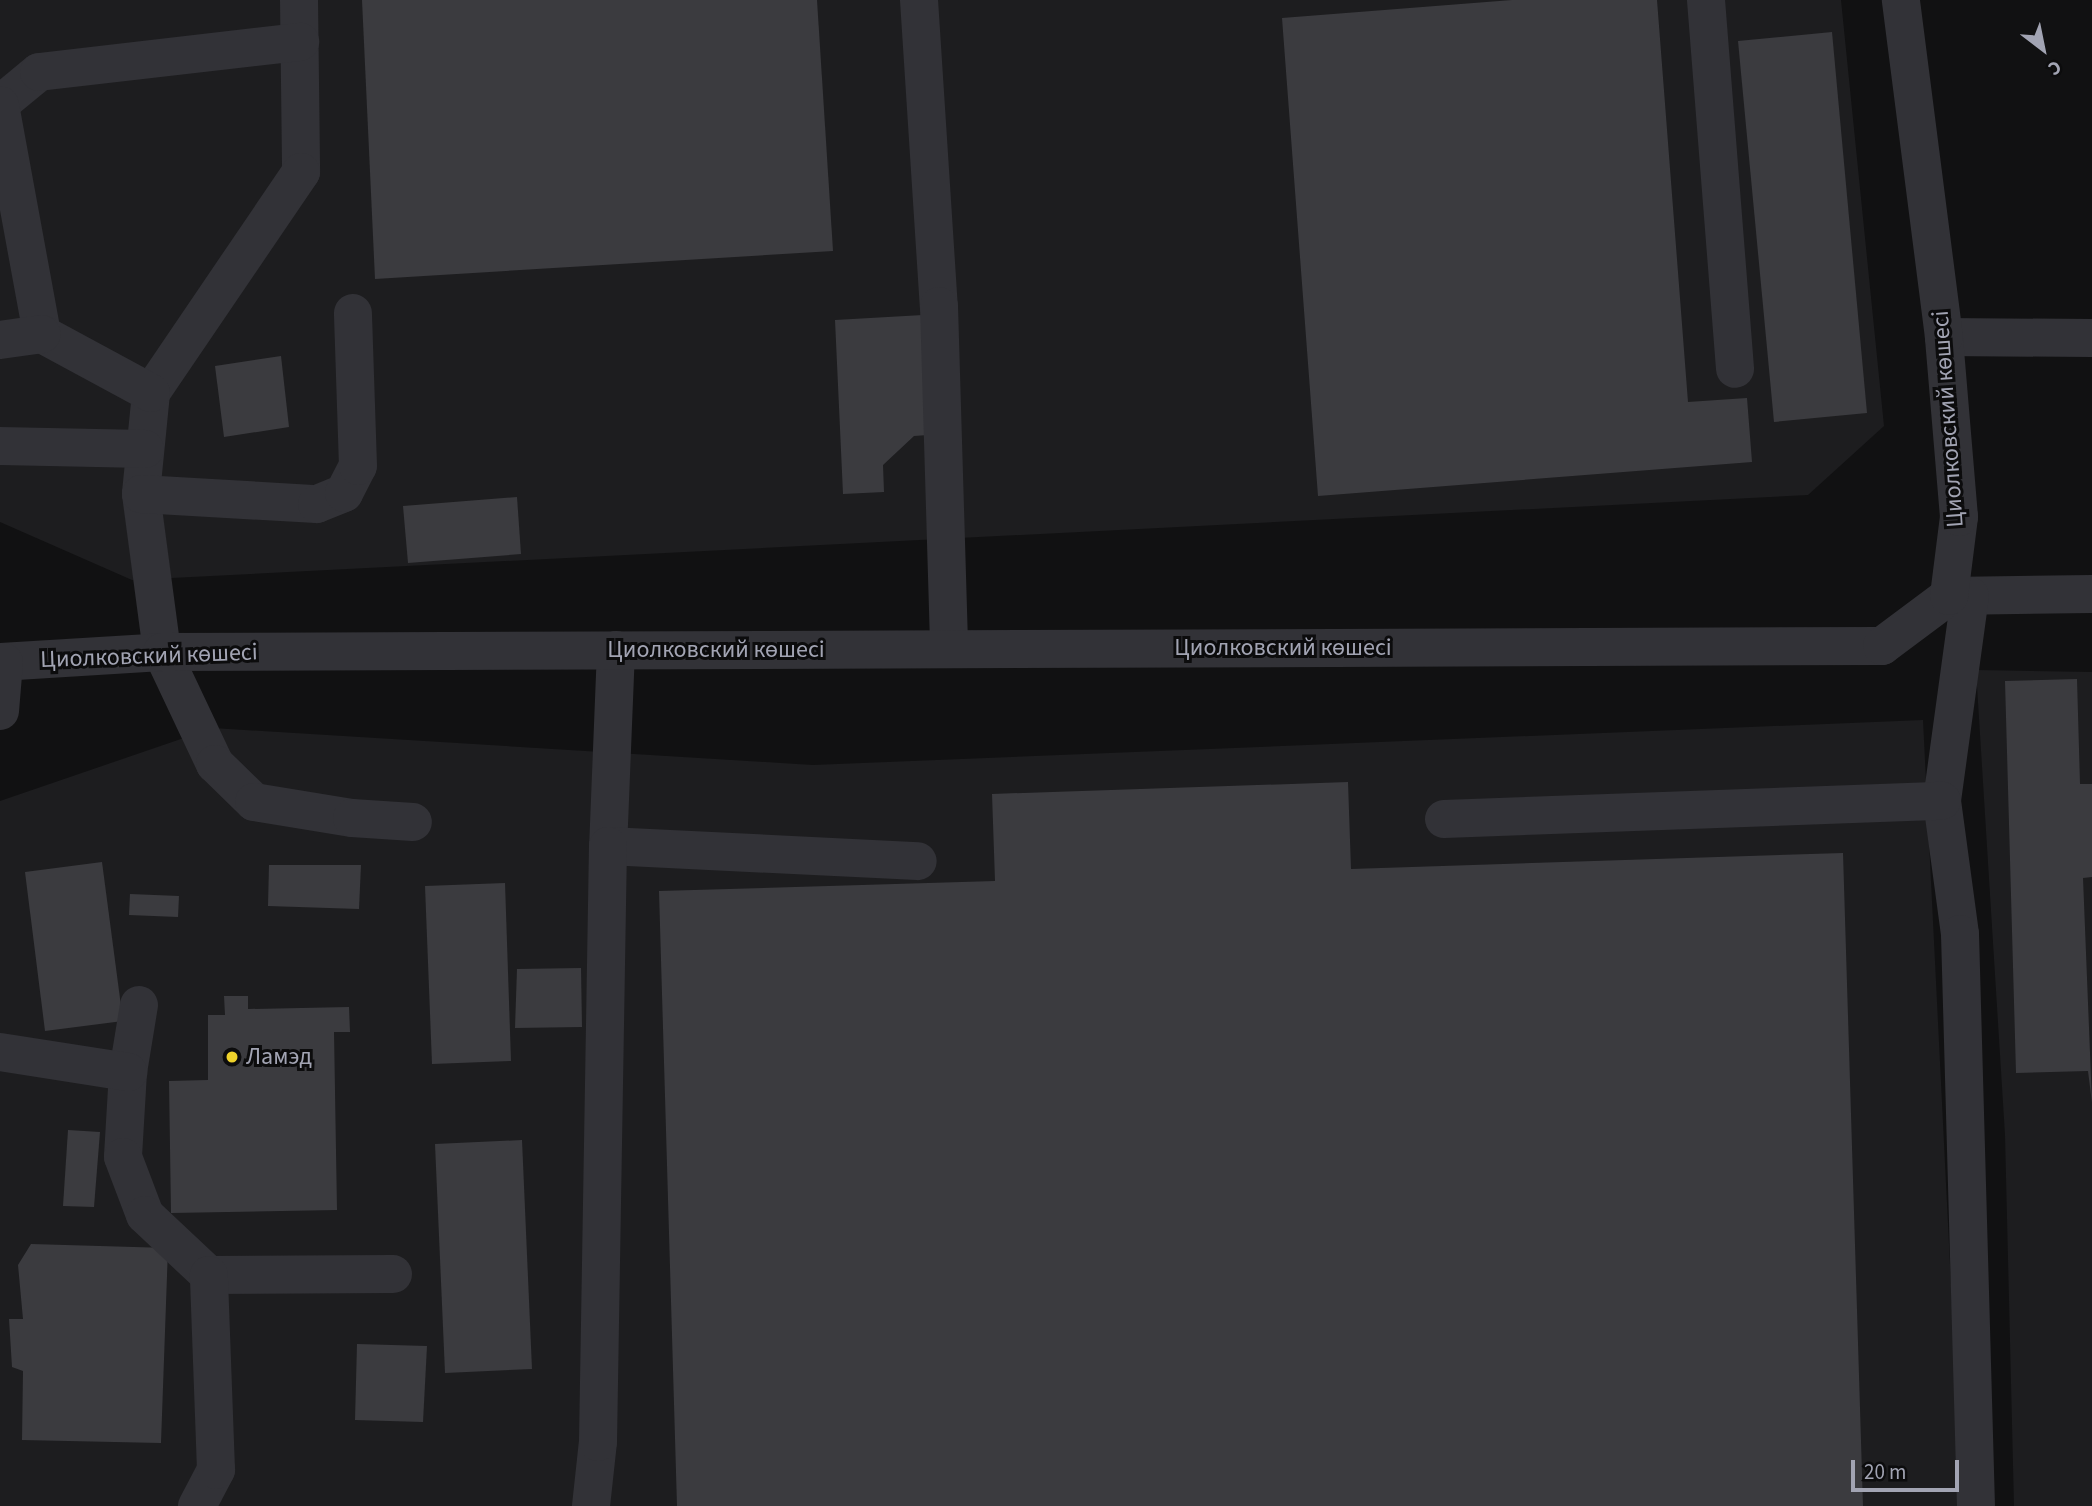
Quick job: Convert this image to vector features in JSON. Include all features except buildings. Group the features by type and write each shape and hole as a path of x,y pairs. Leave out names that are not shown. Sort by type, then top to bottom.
{"street":[{"path":"299,0 302,172 151,393 141,494 162,652 215,764 254,802 352,818 412,822"},
{"path":"919,0 939,306 949,649"},
{"path":"1706,0 1735,369"},
{"name":"Циолковский көшесі","path":"2,662 162,652 1882,646 1960,596 1959,517 1944,337 1901,0"},
{"path":"42,334 4,144 0,104 39,72 300,42"},
{"path":"141,494 317,505 344,493 358,466 353,313"},
{"path":"0,340 42,334 151,393"},
{"path":"1944,337 2092,338"},
{"path":"0,446 145,449"},
{"path":"1976,1506 1960,934 1941,801 1960,596 2092,594"},
{"path":"591,1506 598,1442 608,846 616,650"},
{"path":"0,711 2,662"},
{"path":"1444,819 1941,801"},
{"path":"608,846 918,861"},
{"path":"139,1005 128,1072 123,1157 145,1215 209,1275 393,1274"},
{"path":"0,1052 128,1072"},
{"path":"197,1506 216,1470 209,1275"}],"shaded area":[{"path":"0,0 1841,0 1884,426 1808,495 132,580 0,522"},
{"path":"1976,670 2092,672 2092,1506 2014,1506 2005,1135"},
{"path":"1923,720 1962,1506 0,1506 0,801 213,728 813,765"}],"place":[{"name":"Ламэд","path":"232,1057"}]}
